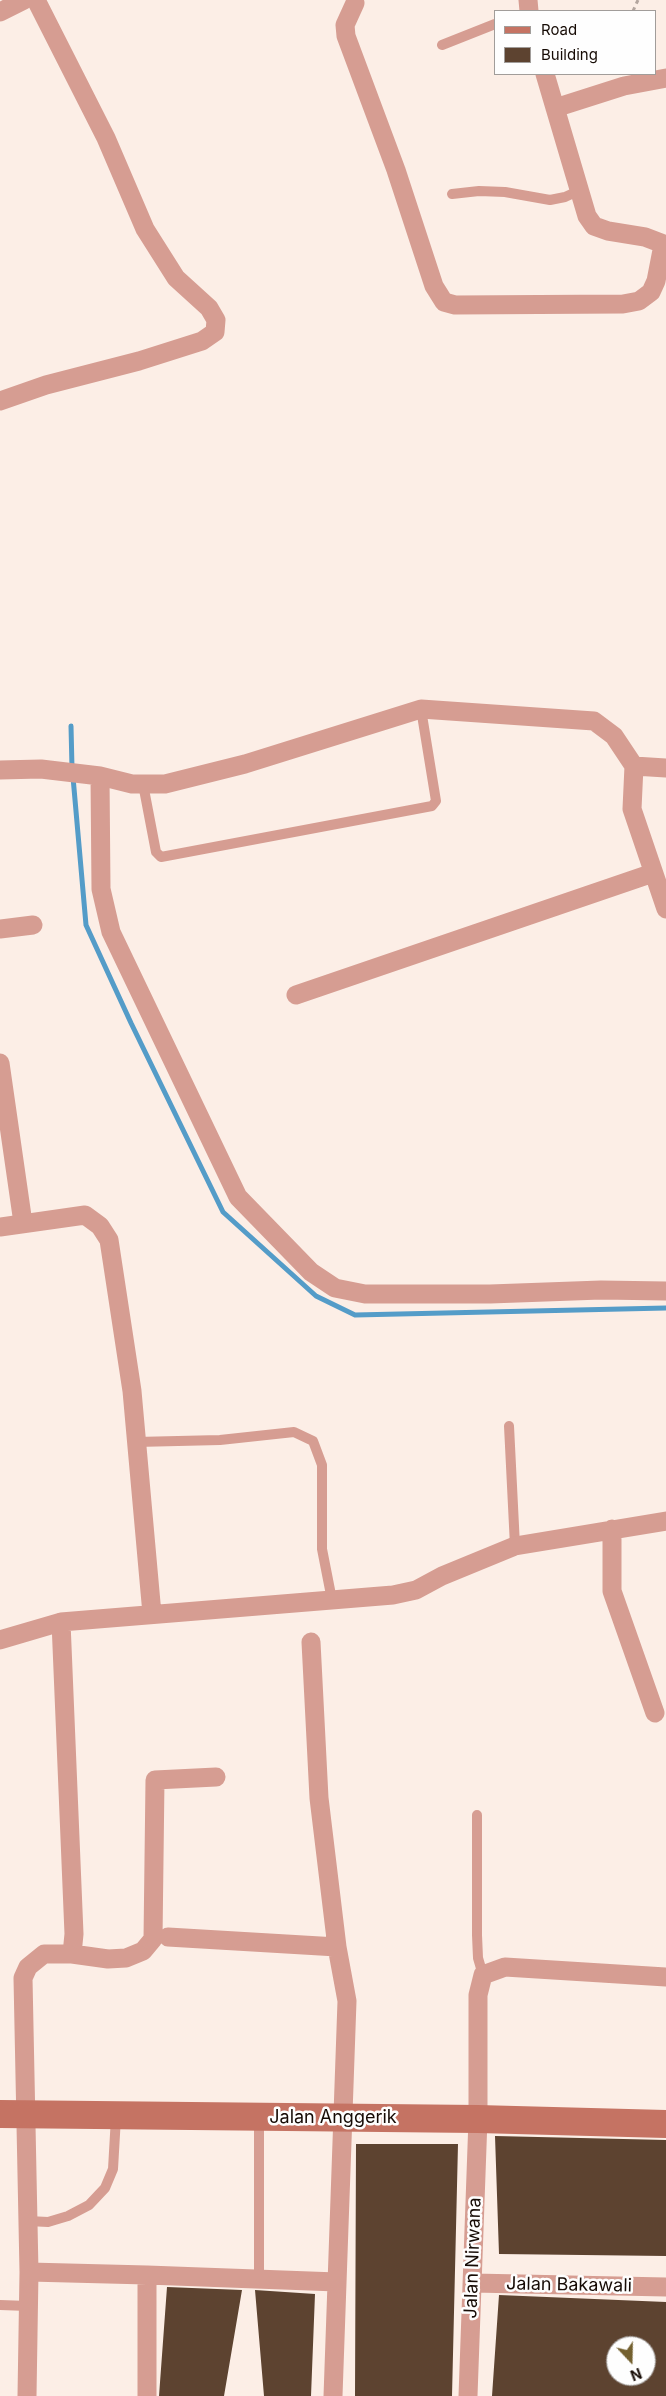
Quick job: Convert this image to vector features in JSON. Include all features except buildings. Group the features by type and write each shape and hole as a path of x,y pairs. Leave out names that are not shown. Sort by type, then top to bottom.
{"main road":[{"name":"Jalan Anggerik","path":"13,2114 478,2119 666,2124"}],"street":[{"path":"0,12 24,0"},
{"path":"0,401 46,385 139,361 202,340 215,332 216,320 209,308 176,278 145,229 106,138 36,0"},
{"path":"355,3 345,25 346,36 396,170 434,286 444,302 455,305 623,304 639,301 651,292 656,281 665,245 645,237 608,232 594,226 586,216 545,75"},
{"path":"555,108 628,80 666,78"},
{"path":"0,770 41,769 97,776 132,784 164,784 208,774 421,709 594,721 614,736 634,766 632,809 666,909"},
{"path":"634,766 666,768"},
{"path":"97,776 101,890 111,932 238,1197 311,1272 335,1288 365,1294 490,1294 601,1290 666,1291"},
{"path":"296,995 654,873"},
{"path":"0,929 33,926"},
{"path":"0,1063 24,1223"},
{"path":"0,1226 85,1215 100,1226 109,1240 132,1391 152,1614"},
{"path":"0,1640 61,1622 332,1600 416,1590 442,1576 515,1546 666,1520"},
{"path":"612,1529 612,1592 655,1713"},
{"path":"61,1622 74,1934 72,1954"},
{"path":"311,1642 319,1798 336,1947 347,2001 333,2396"},
{"path":"27,2396 28,2222 13,2114 24,1972 35,1959 44,1954 72,1954 108,1959 126,1958 143,1951 153,1939 154,1780 216,1777"},
{"path":"168,1937 336,1947"},
{"path":"483,1975 505,1967 666,1977"},
{"name":"Jalan Nirwana","path":"468,2396 478,2119 478,1995 483,1975"},
{"path":"29,2272 337,2282"},
{"path":"146,2396 147,2275"},
{"name":"Jalan Bakawali","path":"473,2283 666,2287"}],"lane":[{"path":"442,44 493,25"},
{"path":"452,194 479,191 505,192 550,200 565,198 578,192"},
{"path":"144,784 156,852 161,857 432,806 436,801 421,709"},
{"path":"509,1426 515,1546"},
{"path":"136,1442 220,1440 294,1432 313,1441 322,1465 322,1549 332,1600"},
{"path":"477,1815 477,1935 478,1958 483,1975"},
{"path":"28,2222 48,2222 68,2216 89,2205 105,2188 113,2168 116,2116"},
{"path":"259,2118 259,2278"},
{"path":"0,2305 28,2306"}],"waterway":[{"path":"71,726 72,768"},
{"path":"73,777 86,925 131,1023 223,1212 316,1296 355,1315 666,1308"}]}
